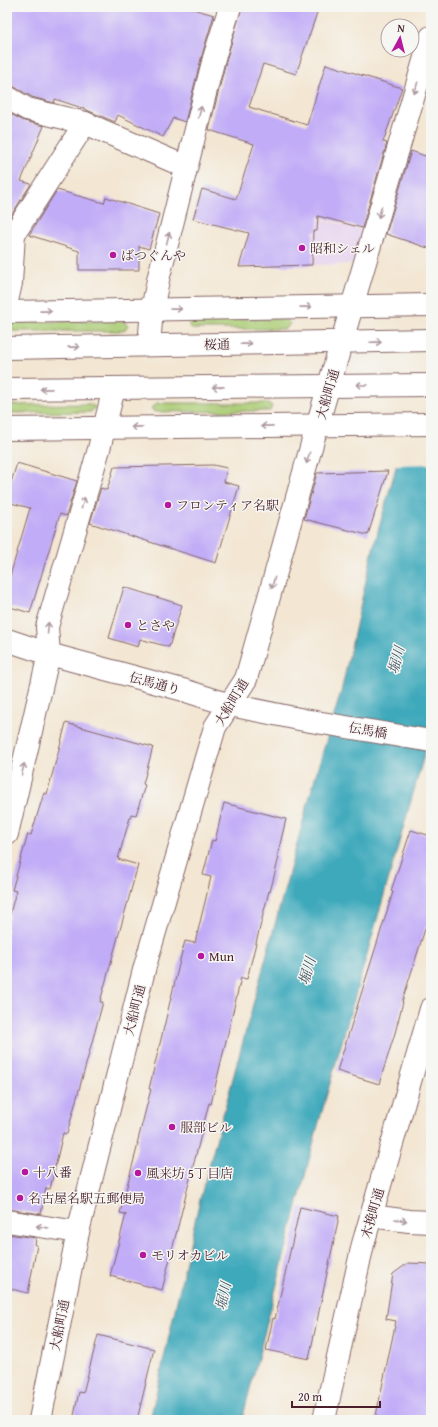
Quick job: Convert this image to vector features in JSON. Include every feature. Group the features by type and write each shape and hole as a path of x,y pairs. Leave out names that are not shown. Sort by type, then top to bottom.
{"street":[{"path":"148,345 152,310 186,167 214,58 230,7"},
{"name":"大船町通","path":"40,1420 78,1232 147,959 215,727 246,679 317,426 431,37"},
{"path":"7,98 27,109 85,123 186,167"},
{"path":"7,301 11,283 14,234 85,123"},
{"path":"7,312 431,305"},
{"name":"桜通","path":"7,348 342,343 429,340"},
{"path":"7,389 423,385"},
{"path":"7,834 49,654 47,627 99,449 114,388"},
{"path":"7,429 317,426 404,423 431,424"},
{"name":"伝馬通り","path":"7,640 49,654 175,688 230,705 304,720"},
{"name":"伝馬橋","path":"304,720 431,741"},
{"name":"木挽町通","path":"324,1420 363,1244 431,1009"},
{"path":"371,1216 431,1222"},
{"path":"7,1221 78,1232"}],"shaded area":[{"name":"昭和シェル","path":"258,204 364,230 354,264 239,267"}],"green space":[{"path":"193,319 286,319 290,324 285,329 192,329 188,324"},
{"path":"123,321 128,325 124,331 7,331 7,322"},
{"path":"157,403 268,403 272,406 270,411 154,412 151,408"},
{"path":"90,404 95,407 91,412 7,413 7,405"}],"water":[{"name":"堀川","path":"431,342 431,730 429,738 317,1129 242,1420 150,1420 200,1199 314,781 341,692 373,549"}],"pier":[{"path":"431,340 431,464 395,465 429,342"}],"building":[{"path":"7,7 186,7 214,15 185,122 173,118 163,137 118,115 115,122 82,108 55,99 54,103 32,97 13,86 7,85"},
{"path":"242,7 319,7 296,74 263,64 249,107 307,125 326,64 402,88 383,142 387,143 362,228 318,216 317,231 313,231 312,265 239,267 249,233 193,219 202,189 236,199 254,144 209,130 226,61"},
{"path":"7,112 24,121 44,126 21,181 31,184 7,222"},
{"path":"411,151 431,158 431,249 386,234"},
{"path":"57,190 104,203 106,197 159,214 149,249 139,246 139,270 79,270 79,251 29,235"},
{"path":"17,463 77,481 66,516 60,514 30,613 7,606 7,586 30,508 7,502 7,496"},
{"name":"フロンティア名駅","path":"213,465 227,468 224,482 239,486 216,563 90,523 101,488 107,490 114,467"},
{"path":"388,471 368,535 304,519 317,473"},
{"path":"124,587 182,605 169,647 140,639 138,647 109,638"},
{"path":"66,723 153,747 143,784 145,785 136,815 131,814 118,859 138,865 100,1002 103,1002 67,1134 63,1133 50,1189 46,1188 41,1214 7,1209 7,925 16,891 12,890 28,834 31,835 44,793 47,794"},
{"path":"224,803 286,819 277,857 279,857 270,892 269,891 247,979 241,978 211,1104 209,1103 162,1290 110,1276 126,1214 120,1213 138,1144 151,1089 149,1089 182,952 185,941 195,943 211,877 203,875 212,840 215,841"},
{"path":"411,830 431,836 431,910 402,1002 395,1033 379,1084 337,1071 393,892 391,891"},
{"path":"300,1207 339,1216 309,1359 266,1350 273,1318 275,1319"},
{"path":"7,1234 36,1238 35,1245 37,1245 28,1293 7,1288"},
{"path":"408,1263 431,1264 431,1420 375,1420 396,1321 386,1319 393,1274"},
{"path":"98,1335 154,1349 137,1420 73,1420 79,1392 83,1393"}],"place":[{"name":"昭和シェル","path":"302,248"},
{"name":"ばつぐんや","path":"113,255"},
{"name":"フロンティア名駅","path":"168,505"},
{"name":"とさや","path":"128,625"},
{"name":"Mun","path":"201,956"},
{"name":"服部ビル","path":"172,1127"},
{"name":"十八番","path":"25,1172"},
{"name":"風来坊 5丁目店","path":"138,1173"},
{"name":"名古屋名駅五郵便局","path":"20,1198"},
{"name":"モリオカビル","path":"143,1255"}]}
